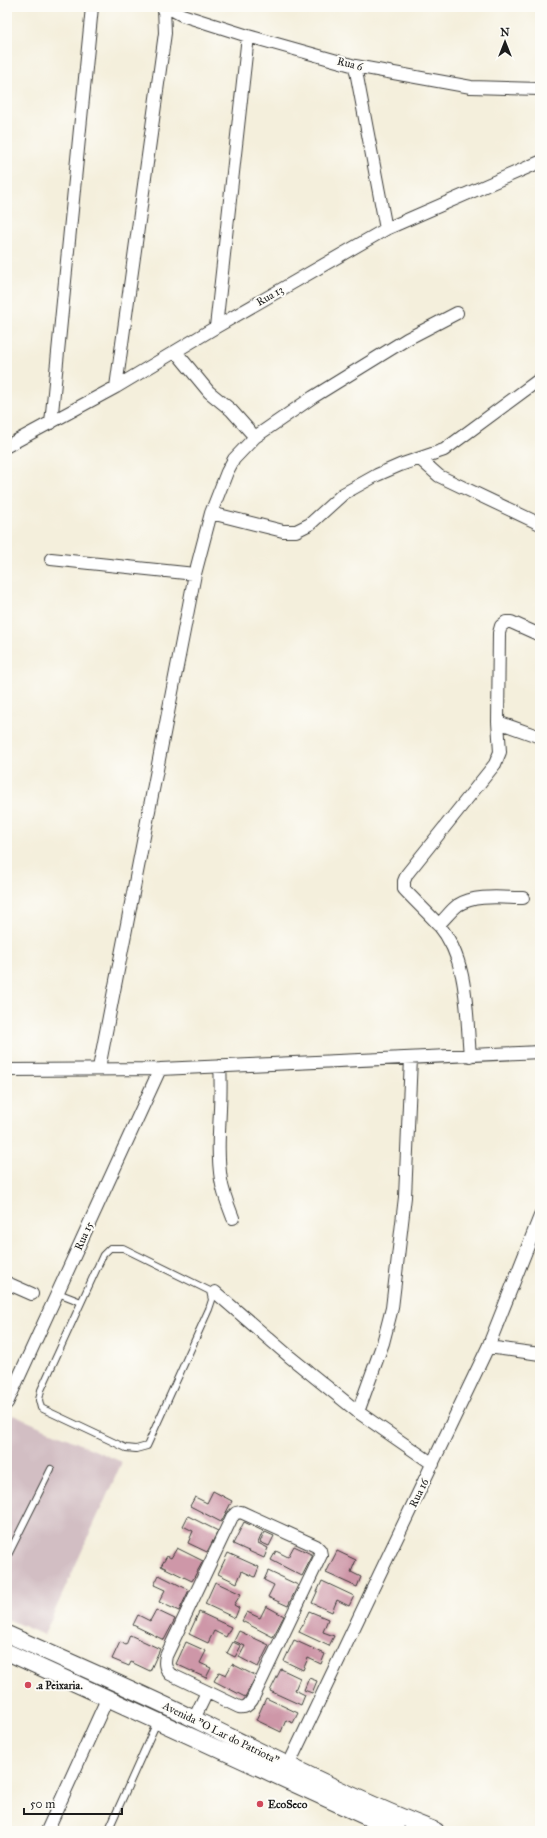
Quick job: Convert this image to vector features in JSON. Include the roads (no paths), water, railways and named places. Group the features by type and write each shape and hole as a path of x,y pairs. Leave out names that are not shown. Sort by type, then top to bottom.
{"main road":[{"name":"Avenida \"O Lar do Patriota\"","path":"7,1634 194,1719 288,1766 407,1820 436,1831"},
{"name":"Avenida \"O Lar do Patriota\"","path":"7,1652 392,1830"}],"street":[{"path":"51,423 92,7"},
{"path":"116,387 166,33 168,7"},
{"name":"Rua 6","path":"168,7 182,15 248,36 356,66 471,87 540,90"},
{"path":"216,327 248,36"},
{"path":"356,66 386,229"},
{"name":"Rua 13","path":"7,446 116,387 216,327 386,229 540,162"},
{"path":"99,1068 195,574 211,513 234,458 254,437 313,397 407,339 457,314"},
{"path":"176,352 209,392 231,410 254,437"},
{"path":"211,513 282,531 296,531 310,524 343,494 400,465 444,450 540,379"},
{"path":"420,459 439,476 540,524"},
{"path":"51,559 195,574"},
{"path":"470,1056 465,986 460,966 453,948 438,925 404,888 404,881 407,874 495,764 500,752 498,722 499,632 501,626 506,622 511,622 540,635"},
{"path":"498,722 540,737"},
{"path":"438,925 458,906 467,901 489,898 523,898"},
{"path":"7,1070 99,1068 160,1069 540,1052"},
{"path":"358,1412 383,1344 392,1308 404,1197 411,1058"},
{"path":"220,1066 219,1160 223,1194 233,1218"},
{"name":"Rua 15","path":"7,1403 160,1069"},
{"name":"Rua 16","path":"288,1766 488,1347 538,1223"},
{"path":"7,1283 32,1294"},
{"path":"215,1292 290,1357 358,1412 432,1464"},
{"path":"488,1347 540,1354"},
{"path":"241,1512 316,1546 320,1550 321,1555 249,1705 244,1708 239,1707 207,1692 170,1674 166,1669 166,1656 232,1517 236,1513 241,1512"},
{"path":"194,1719 207,1692"},
{"path":"47,1831 107,1699"}],"lane":[{"path":"110,1248 123,1248 210,1291 212,1300 209,1309 147,1446 136,1449 126,1448 42,1408 39,1400 41,1390 81,1302 103,1254 110,1248"},
{"path":"58,1294 81,1302"},
{"path":"7,1557 51,1469"},
{"path":"108,1831 157,1722"}],"place":[{"name":".a Peixaria.","path":"28,1685"},
{"name":"EcoSeco","path":"260,1804"}]}
